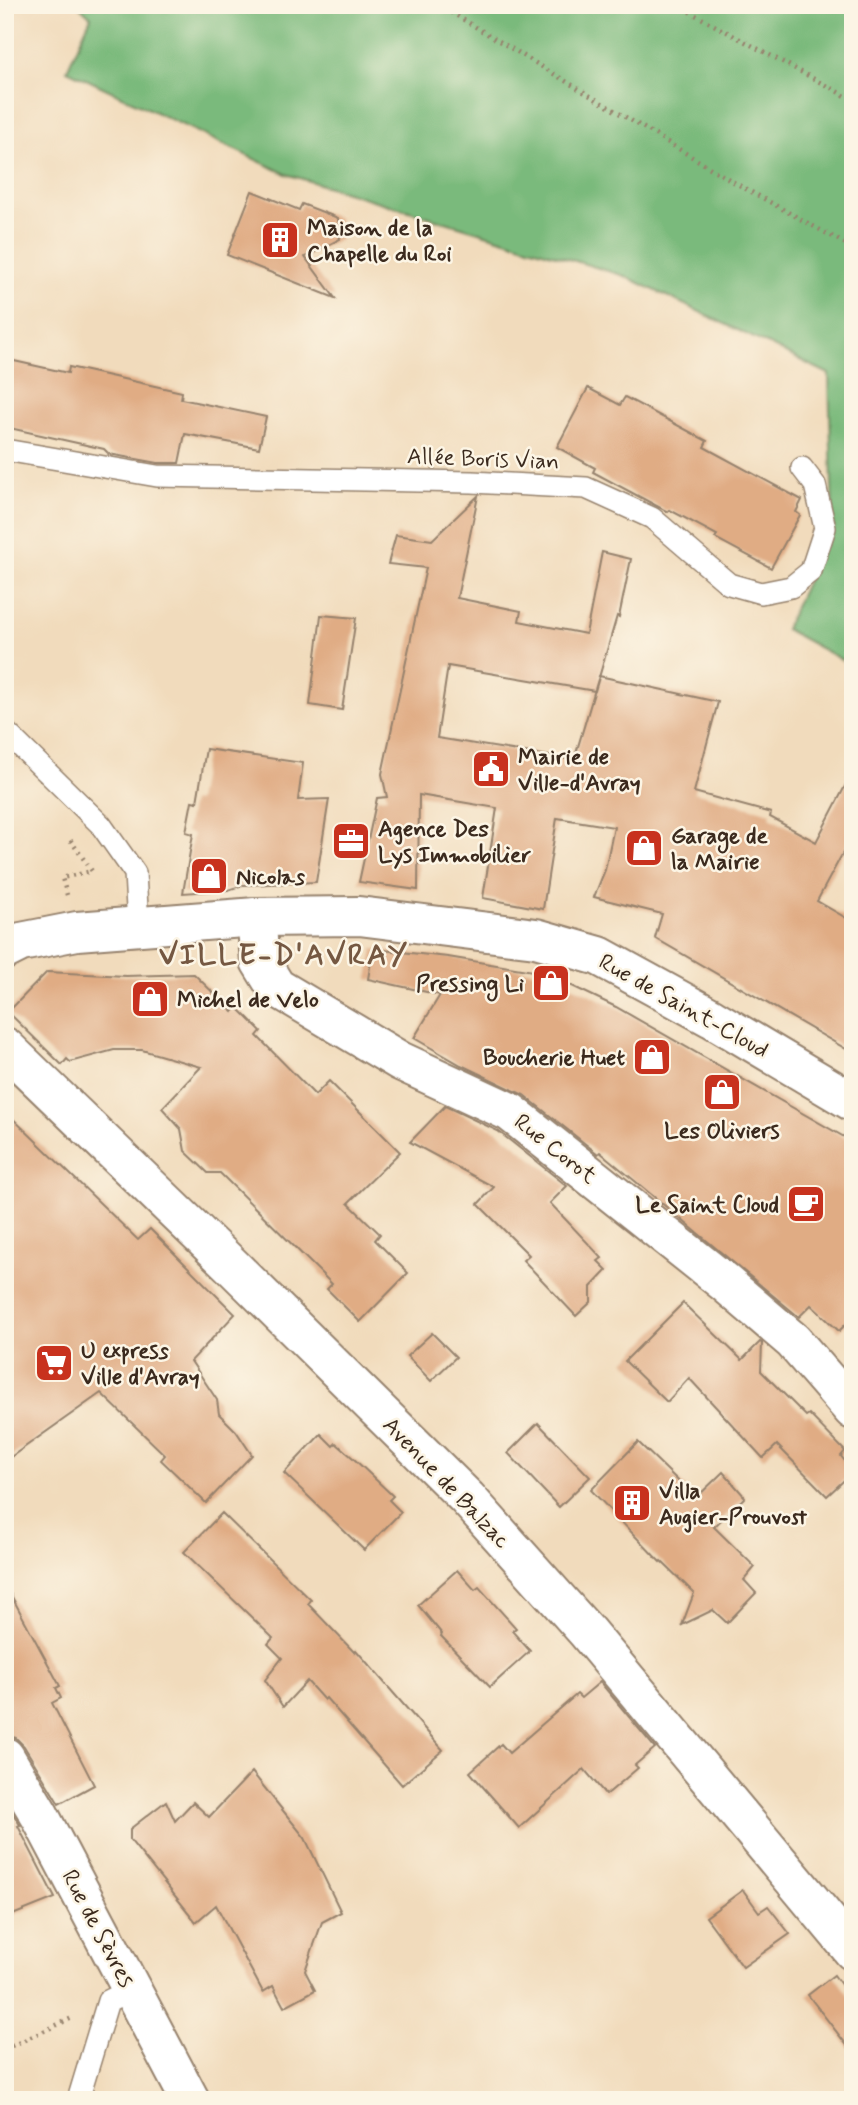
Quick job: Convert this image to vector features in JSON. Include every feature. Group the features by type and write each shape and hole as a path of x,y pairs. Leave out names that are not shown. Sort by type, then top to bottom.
{"street":[{"name":"Rue de Saint-Cloud","path":"5,950 21,942 77,931 256,918 359,916 536,938 599,956 712,1018 853,1102"},
{"name":"Rue Corot","path":"256,918 260,961 276,987 400,1061 510,1112 784,1333 853,1410"},
{"name":"Avenue de Balzac","path":"5,1047 467,1498 587,1632 853,1951"},
{"name":"Rue de Sèvres","path":"5,1757 40,1816 120,1995 190,2100"}],"lane":[{"name":"Allée Boris Vian","path":"5,450 157,476 472,482 586,488 652,518 729,584 761,593 791,587 811,571 825,528 815,485 802,468"},
{"path":"5,731 101,825 135,873 138,926"},
{"path":"78,2100 120,1995"}],"path":[{"path":"439,5 737,184 853,248"},
{"path":"677,5 853,100"},
{"path":"62,878 92,871 65,832"},
{"path":"5,2049 120,1995"}],"green space":[{"path":"78,5 853,5 853,666 785,629 833,524 829,374 625,276 286,174 67,70 91,17"}],"building":[{"name":"Maison de la Chapelle du Roi","path":"252,191 299,210 302,204 338,218 340,239 305,257 335,298 227,255"},
{"path":"5,359 68,373 69,367 182,392 181,399 266,417 259,448 185,434 179,463 158,463 109,454 104,449 5,427"},
{"path":"588,388 620,405 625,397 707,441 704,447 802,500 796,512 800,515 771,568 715,538 717,535 593,472 595,468 557,447"},
{"path":"478,496 457,598 521,611 519,621 586,634 602,552 631,559 619,617 617,616 599,676 718,702 694,792 771,813 770,817 816,842 853,771 853,834 817,901 853,922 853,1053 655,938 662,914 594,897 605,870 614,827 557,818 543,909 483,898 497,808 419,795 418,890 359,882 377,798 387,797 382,774 426,568 388,564 396,535 432,540","holes":["448,666 595,691 574,760 437,738"]},
{"path":"321,615 356,618 342,710 310,705"},
{"path":"206,749 303,763 298,800 329,799 316,882 243,885 228,890 183,893 193,834 186,832 192,801 197,802"},
{"path":"373,949 448,957 545,973 616,1007 853,1142 853,1317 839,1331 811,1305 799,1317 600,1152 598,1154 524,1095 461,1065 414,1038 440,995 368,979"},
{"path":"47,972 126,976 194,974 233,1012 237,1007 261,1031 257,1036 315,1095 329,1081 400,1152 348,1203 380,1234 375,1240 408,1273 360,1322 327,1289 332,1284 220,1173 208,1173 185,1151 181,1129 162,1108 201,1067 142,1050 114,1050 70,1062 67,1059 62,1065 8,1012"},
{"path":"445,1106 498,1131 567,1186 550,1203 602,1258 598,1261 607,1270 591,1287 591,1302 576,1316 523,1260 529,1255 478,1204 494,1187 410,1142"},
{"path":"5,1111 138,1240 150,1229 235,1314 191,1361 217,1400 219,1414 236,1431 252,1455 206,1503 161,1460 165,1455 101,1393 5,1461"},
{"path":"683,1303 742,1360 762,1343 761,1371 845,1451 841,1456 853,1472 827,1496 777,1445 763,1458 689,1378 667,1402 625,1361"},
{"path":"432,1333 456,1357 431,1381 407,1356"},
{"path":"538,1423 590,1477 559,1507 508,1453"},
{"path":"321,1434 333,1446 336,1443 393,1496 389,1500 401,1512 364,1550 284,1473"},
{"path":"638,1442 696,1498 723,1472 745,1497 714,1527 755,1567 744,1580 756,1593 727,1623 713,1610 682,1625 694,1593 660,1562 591,1490"},
{"path":"222,1513 311,1600 308,1604 354,1652 356,1650 443,1750 402,1785 326,1698 324,1700 307,1681 283,1707 265,1680 282,1658 268,1644 273,1638 184,1552"},
{"path":"457,1570 475,1590 479,1587 516,1628 512,1631 530,1651 490,1687 441,1636 418,1605"},
{"path":"5,1584 60,1686 56,1688 61,1698 52,1703 94,1785 59,1804 24,1746 16,1738 5,1735"},
{"path":"600,1682 655,1748 635,1765 638,1768 606,1795 584,1769 519,1828 470,1772 501,1744 509,1753 577,1694 581,1698"},
{"path":"252,1772 305,1838 341,1912 322,1922 305,1971 315,1990 284,2007 273,1986 263,1992 216,1905 196,1922 130,1840 130,1829 166,1801 175,1821 193,1802 209,1817"},
{"path":"5,1800 55,1898 5,1918"},
{"path":"743,1890 759,1912 768,1906 790,1934 743,1967 706,1917"},
{"path":"834,1975 853,2001 853,2053 808,1995"}],"place":[{"name":"Maison de la Chapelle du Roi","path":"280,240"},
{"name":"Mairie de Ville-d'Avray","path":"491,769"},
{"name":"Agence Des Lys Immobilier","path":"351,841"},
{"name":"Garage de la Mairie","path":"644,848"},
{"name":"Nicolas","path":"209,876"},
{"name":"Pressing Li","path":"551,983"},
{"name":"Michel de Velo","path":"150,999"},
{"name":"Boucherie Huet","path":"652,1057"},
{"name":"Les Oliviers","path":"722,1092"},
{"name":"Le Saint Cloud","path":"806,1204"},
{"name":"U express Ville d'Avray","path":"54,1363"},
{"name":"Villa Augier-Prouvost","path":"632,1503"}],"district":[{"name":"VILLE-D'AVRAY","path":"284,954"}]}
